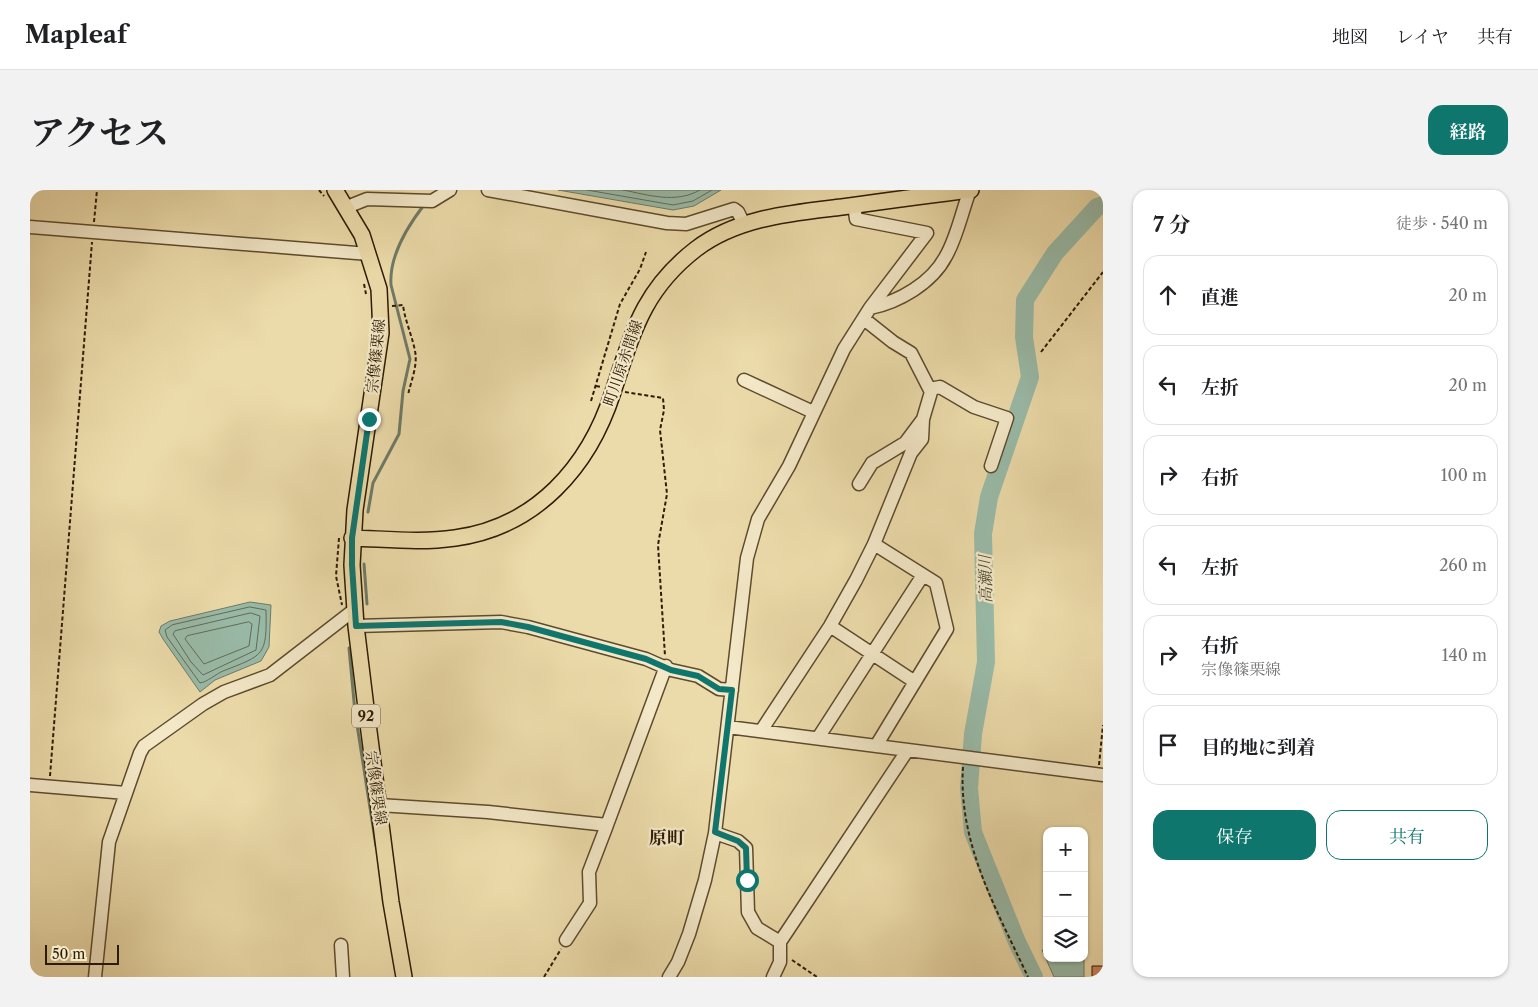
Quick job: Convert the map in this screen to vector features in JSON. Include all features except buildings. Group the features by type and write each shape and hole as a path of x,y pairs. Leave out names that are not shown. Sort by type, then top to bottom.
{"main road":[{"name":"宗像篠栗線","path":"335,190 347,207 362,235 370,254 379,289 379,349 352,538 354,610 391,902 404,977"},
{"name":"町川原赤間線","path":"352,538 453,539 490,530 524,513 551,494 577,465 600,428 640,314 664,278 698,248 744,224 777,216 970,190"}],"street":[{"path":"347,207 367,199 432,200 450,190"},
{"path":"488,190 667,223 686,224 734,209 744,224"},
{"path":"870,308 881,306 918,287 939,267 947,255 970,190"},
{"path":"669,977 678,962 689,934 705,880 715,832 747,558 758,519 789,466 812,412 844,349 870,308 927,232 856,220 854,205"},
{"path":"30,227 370,254"},
{"path":"761,731 830,626 874,544 911,453 922,439 923,419 932,392 911,353 893,342 864,319"},
{"path":"744,380 812,412"},
{"path":"930,389 940,387 974,408 1007,418 991,466"},
{"path":"859,484 872,463 906,443 923,419"},
{"path":"874,544 936,583 947,629 876,746"},
{"path":"818,738 923,575"},
{"path":"95,977 109,842 144,746 203,704 224,692 270,675 354,610"},
{"path":"356,626 501,622 528,627 666,666 671,670 698,676 719,689 732,690"},
{"path":"830,626 915,682"},
{"path":"566,940 590,903 589,872 666,666"},
{"path":"728,727 1101,775"},
{"path":"772,977 780,962 780,948 907,750"},
{"path":"30,785 126,793"},
{"path":"378,805 488,812 607,825"},
{"path":"715,832 738,841 746,848 748,912 757,928 780,948"},
{"path":"341,945 344,977"}],"path":[{"path":"49,787 97,190"},
{"path":"591,401 620,304 640,269 646,252"},
{"path":"1041,352 1103,272"},
{"path":"380,307 403,304 416,362 408,395"},
{"path":"614,390 663,398 664,410 660,430 667,494 658,545 666,666"},
{"path":"1101,775 1103,725"},
{"path":"963,756 962,786 968,837 980,873 1028,977"},
{"path":"544,977 566,940"},
{"path":"780,948 817,977"}],"water":[{"path":"558,190 721,190 694,206 673,210"},
{"path":"250,602 271,605 269,647 261,661 215,680 200,692 163,639 159,632 161,626 170,621"},
{"path":"1047,962 1084,962 1084,977 1054,977"}],"waterway":[{"path":"368,512 373,483 399,434 403,391 410,359 391,285 391,274 400,243 424,205"},
{"name":"高瀬川","path":"1034,977 1017,942 973,832 969,788 973,734 986,662 983,534 989,497 1030,377 1024,337 1025,300 1055,253 1097,207 1103,205"},
{"path":"364,564 367,604"},
{"path":"349,648 355,712 376,846"}],"district":[{"name":"原町","path":"667,838"}],"route":[{"path":"369,419 352,538 356,626 501,622 528,627 646,659 666,666 671,670 698,676 719,689 732,690 715,832 738,841 746,848 747,880"}]}
